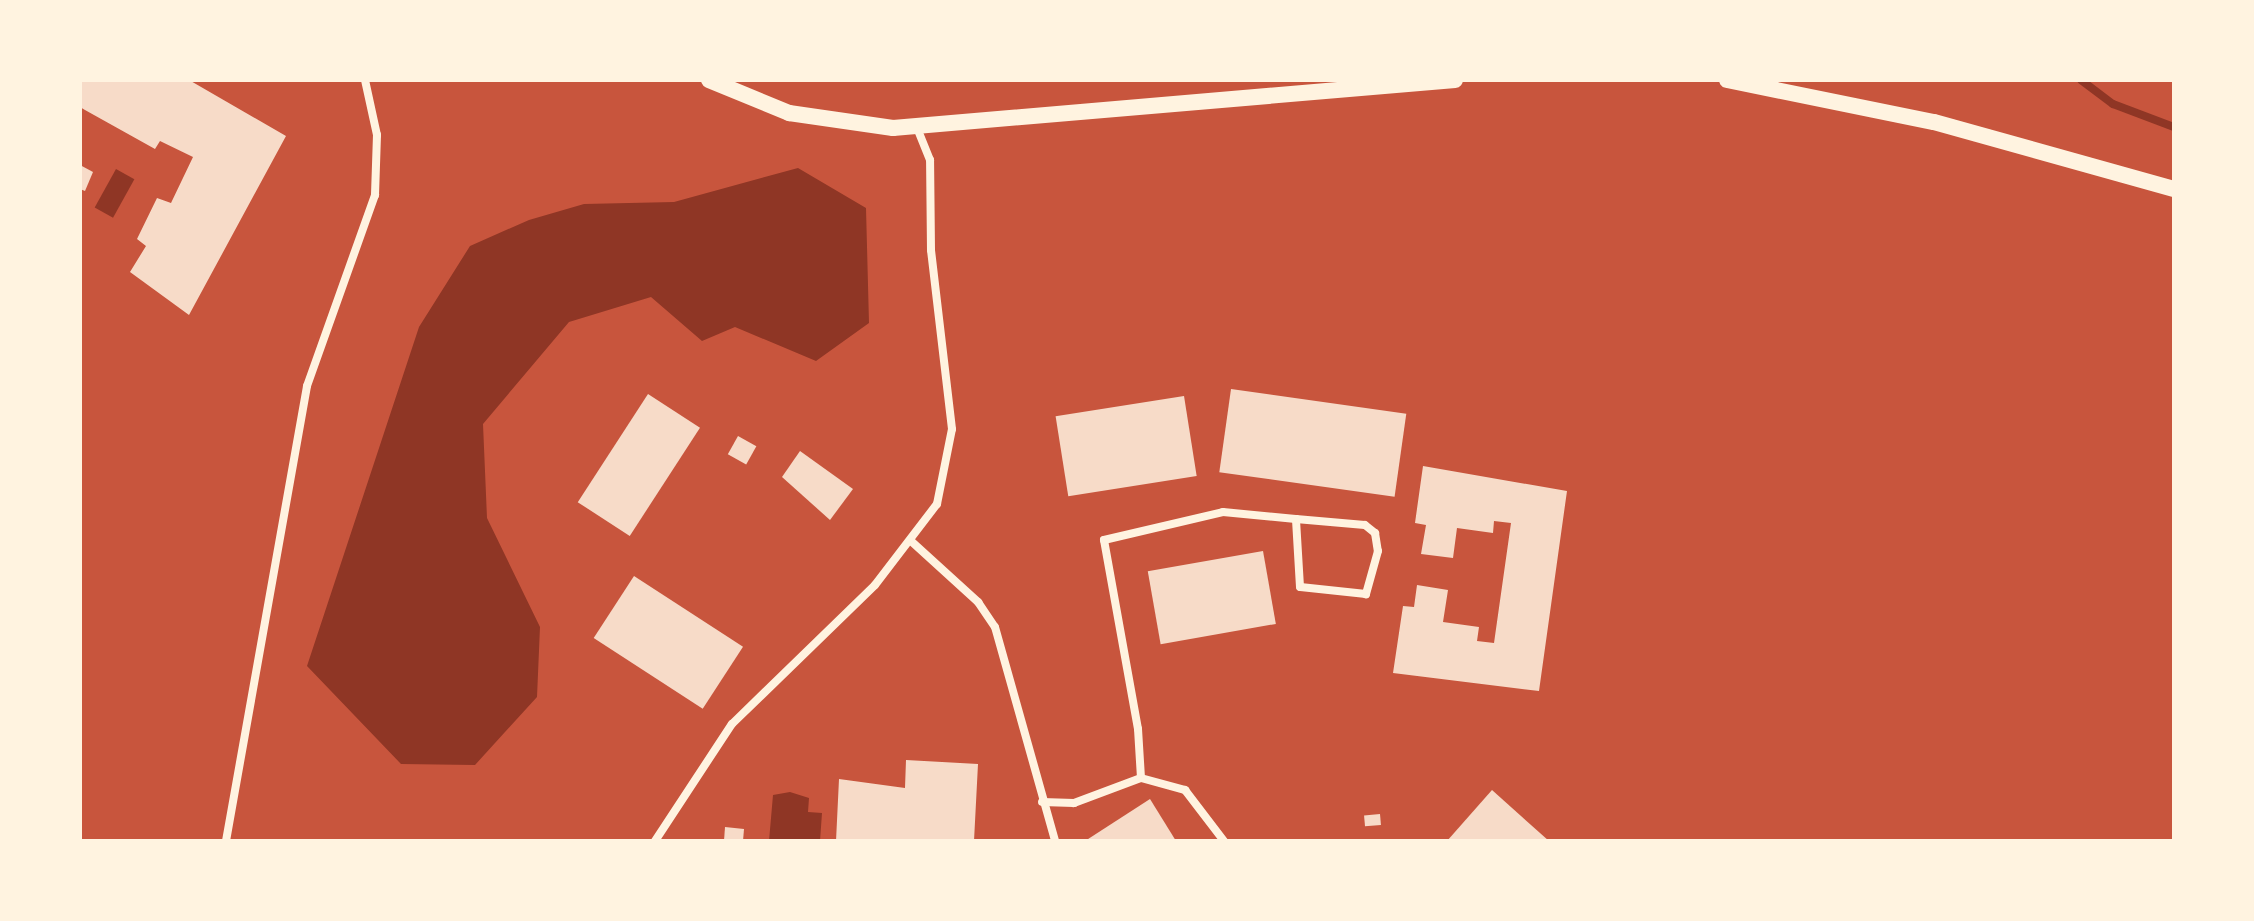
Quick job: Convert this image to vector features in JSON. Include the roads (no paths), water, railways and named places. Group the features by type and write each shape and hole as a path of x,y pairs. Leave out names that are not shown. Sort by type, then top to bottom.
{"main road":[{"path":"709,80 789,113 917,127 1455,80"},
{"path":"1727,80 1934,122 2174,189"}],"street":[{"path":"226,841 307,386 375,195 377,135 365,80"},
{"path":"655,841 732,724 875,585 937,504 952,429 931,250 930,160 917,127"},
{"path":"1141,778 1138,729 1104,540 1223,512 1365,525 1375,533 1378,551 1366,594 1300,587 1296,519"},
{"path":"911,541 978,602 995,627 1055,841"},
{"path":"1042,802 1074,803 1141,778 1185,790 1224,841"}],"waterway":[{"path":"2081,80 2113,104 2174,127"}]}
